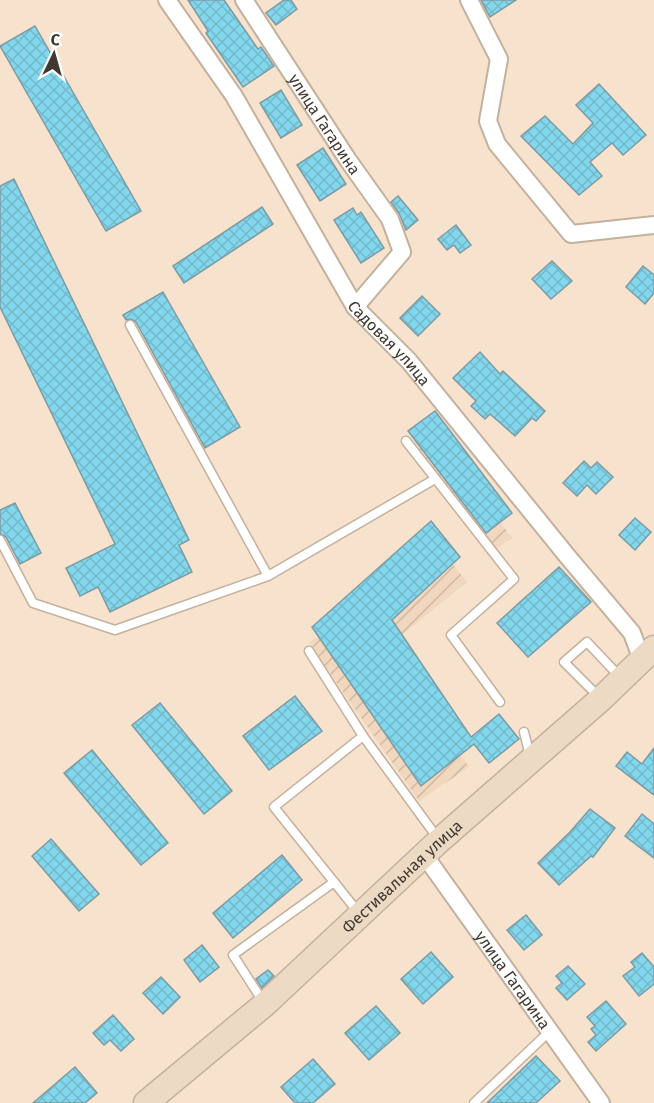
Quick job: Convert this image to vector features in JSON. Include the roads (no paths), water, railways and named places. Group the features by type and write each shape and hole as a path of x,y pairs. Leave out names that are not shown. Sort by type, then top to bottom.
{"street":[{"name":"Садовая улица","path":"167,0 234,96 355,307 409,361 648,654"},
{"name":"улица Гагарина","path":"244,0 348,160 390,219 402,252 355,307"},
{"path":"469,0 499,59 488,121 497,144 571,234 654,225"},
{"name":"Фестивальная улица","path":"146,1103 265,1004 432,848 601,699 648,654"},
{"name":"улица Гагарина","path":"432,848 550,1031 601,1103"}],"lane":[{"path":"130,325 268,576"},
{"path":"406,441 514,579 451,635 500,702"},
{"path":"0,540 33,603 115,630 268,576 435,479"},
{"path":"601,699 564,662 587,642 622,678"},
{"path":"309,651 432,848"},
{"path":"524,732 531,760"},
{"path":"360,915 274,807 363,736"},
{"path":"265,1004 233,955 334,882"},
{"path":"474,1103 550,1031"}]}
